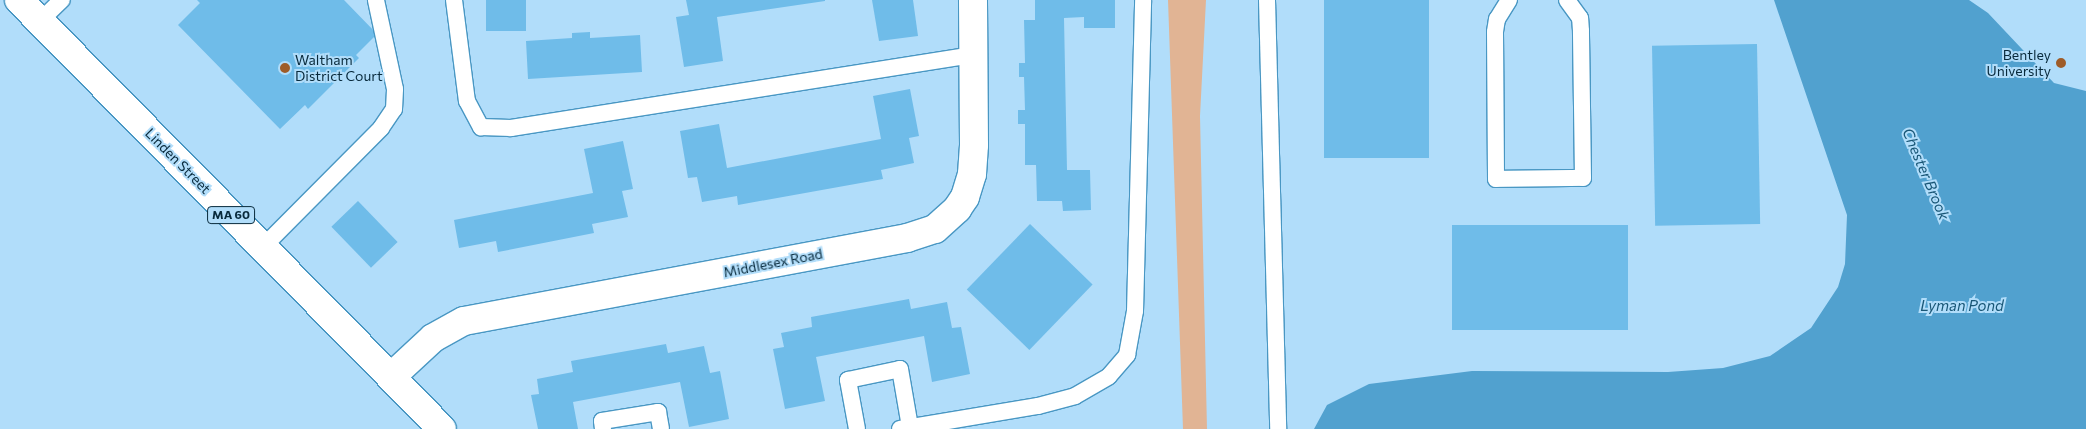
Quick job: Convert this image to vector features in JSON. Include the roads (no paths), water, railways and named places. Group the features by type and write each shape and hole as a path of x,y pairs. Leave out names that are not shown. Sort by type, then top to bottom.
{"street":[{"name":"Linden Street","path":"20,0 442,429"},
{"name":"Middlesex Road","path":"391,377 432,338 464,322 907,238 935,229 957,209 972,174 972,0"}],"lane":[{"path":"40,21 62,0"},
{"path":"263,248 381,128 394,109 395,89 376,0"},
{"path":"454,0 467,101 481,127 511,128 973,55"},
{"path":"857,429 848,380 900,370 905,428 1038,406 1075,396 1109,376 1127,355 1135,311 1143,0"},
{"path":"1267,0 1278,429"},
{"path":"1509,0 1497,18 1495,32 1496,179 1583,178 1580,18 1567,0"},
{"path":"603,429 602,421 658,412 661,429"}],"water":[{"name":"Lyman Pond","path":"1774,0 1969,0 1988,13 2054,83 2086,91 2086,429 1314,429 1327,405 1369,384 1472,371 1668,372 1723,368 1770,356 1811,328 1838,287 1845,264 1847,215"}],"place":[{"name":"Bentley University","path":"2061,63"},
{"name":"Waltham District Court","path":"285,68"}],"water label":[{"name":"Chester Brook","path":"1926,174"}]}
